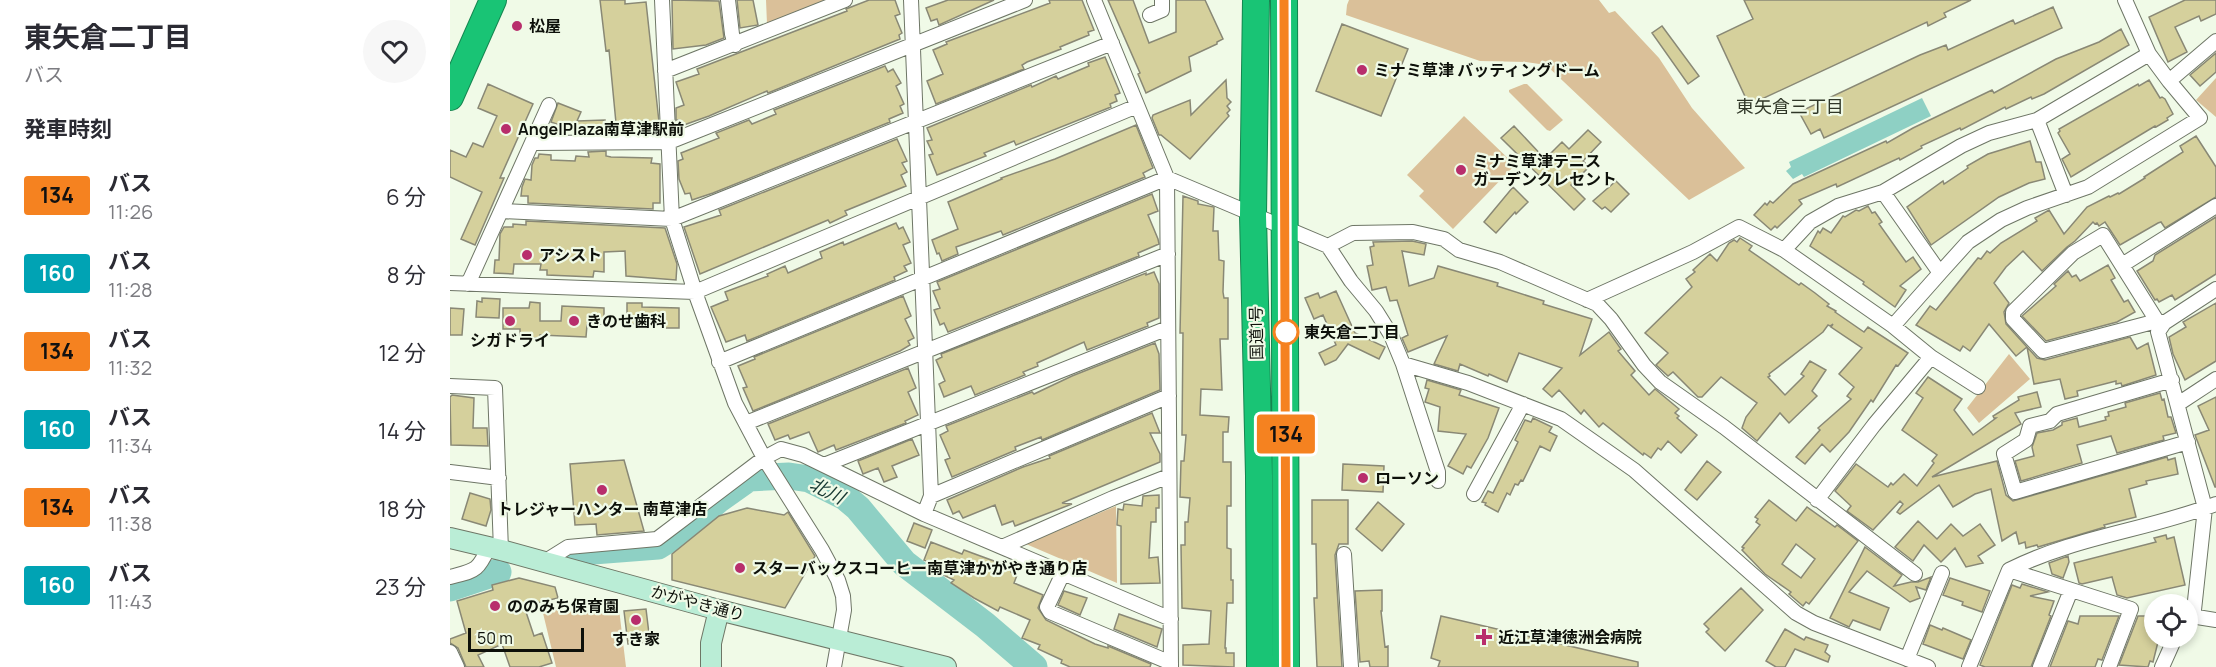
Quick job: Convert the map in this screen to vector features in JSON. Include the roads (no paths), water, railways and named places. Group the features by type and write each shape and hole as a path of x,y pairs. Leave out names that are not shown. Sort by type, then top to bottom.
{"highway":[{"path":"450,97 494,0"},
{"name":"国道1号","path":"1256,0 1253,215 1259,476 1260,667"},
{"name":"国道1号","path":"1284,0 1286,667"}],"street":[{"path":"662,0 672,219 719,362 746,423 766,461 822,550 838,580 844,610 834,667"},
{"path":"728,0 735,45"},
{"path":"665,71 845,0"},
{"path":"911,0 931,496 924,514"},
{"path":"532,143 669,142 1025,0"},
{"path":"1063,573 1047,607 1050,612 1171,665 1167,178 1094,0"},
{"path":"1150,15 1162,10 1162,0"},
{"path":"1893,326 1968,242 2001,220 2088,187 2200,118 2149,54 2125,0"},
{"path":"2169,81 2216,41"},
{"path":"502,210 672,219 1112,43"},
{"path":"1784,250 1810,222 1838,206 1883,192 1989,133 2037,120 2149,54"},
{"path":"468,284 549,105"},
{"path":"450,283 695,292 1137,106"},
{"path":"2037,120 2066,195"},
{"path":"719,362 1167,178 1328,246 1351,281 1376,311 1390,335 1403,364 1438,472 1438,481"},
{"path":"1883,192 1940,273"},
{"path":"2122,265 2216,206"},
{"path":"1587,300 1693,252 1739,226 1784,250 1893,326 1931,357 1978,387"},
{"path":"1328,246 1353,233 1413,232 1444,239 1459,250 1500,262 1597,304 1611,319 1631,350 1660,382 1724,427 1915,574"},
{"path":"2161,322 2103,235 2073,253 2013,312 2013,320 2043,351 2161,322 2216,289"},
{"path":"746,423 1167,254"},
{"path":"2161,322 2158,332 2188,442 2210,506 2195,594"},
{"path":"824,465 1168,328"},
{"path":"1818,500 1874,425 1931,357"},
{"path":"1403,364 1468,383 1561,419 1634,470 1796,613 1814,623 1928,667"},
{"path":"2178,404 2216,379"},
{"path":"2172,380 2057,414 2050,421 2030,426 2026,440 2004,453 2015,492 2188,442"},
{"path":"450,386 495,388 499,478 495,549 474,571 450,577"},
{"path":"931,496 1169,396"},
{"path":"1474,494 1523,404"},
{"path":"544,562 568,547 657,539 781,449 803,455 924,514 1171,619"},
{"path":"450,472 499,478"},
{"path":"1002,547 1169,476"},
{"path":"1969,667 2009,570 2035,557 2094,538 2191,514 2210,506"},
{"name":"かがやき通り","path":"450,538 676,596 719,610 946,667"},
{"path":"1344,554 1351,667"},
{"path":"2009,570 2132,609 2109,667"},
{"path":"1907,659 1942,573"},
{"path":"2040,667 2071,590"},
{"path":"711,667 711,643 719,610"},
{"path":"2198,619 2216,620"},
{"path":"2162,667 2171,648"},
{"path":"450,652 458,667"}],"water":[{"path":"1922,98 1931,116 1804,177 1802,174 1793,179 1786,171 1791,167 1789,162"}],"waterway":[{"name":"北川","path":"580,552 658,546 682,531 718,500 749,478 789,476 809,479 845,497 858,508 904,563 985,625 1034,667"},
{"name":"北川","path":"450,588 498,572"}],"place":[{"name":"松屋","path":"517,26"},
{"name":"ミナミ草津 バッティングドーム","path":"1362,70"},
{"name":"AngelPlaza南草津駅前","path":"506,129"},
{"name":"ミナミ草津テニス ガーデンクレセント","path":"1461,170"},
{"name":"アシスト","path":"527,255"},
{"name":"シガドライ","path":"510,321"},
{"name":"きのせ歯科","path":"574,321"},
{"name":"東矢倉二丁目","path":"1286,332"},
{"name":"ローソン","path":"1363,478"},
{"name":"トレジャーハンター 南草津店","path":"602,490"},
{"name":"スターバックスコーヒー南草津かがやき通り店","path":"740,568"},
{"name":"ののみち保育園","path":"495,606"},
{"name":"すき家","path":"636,620"},
{"name":"近江草津徳洲会病院","path":"1484,637"}],"district":[{"name":"東矢倉三丁目","path":"1790,107"}]}
